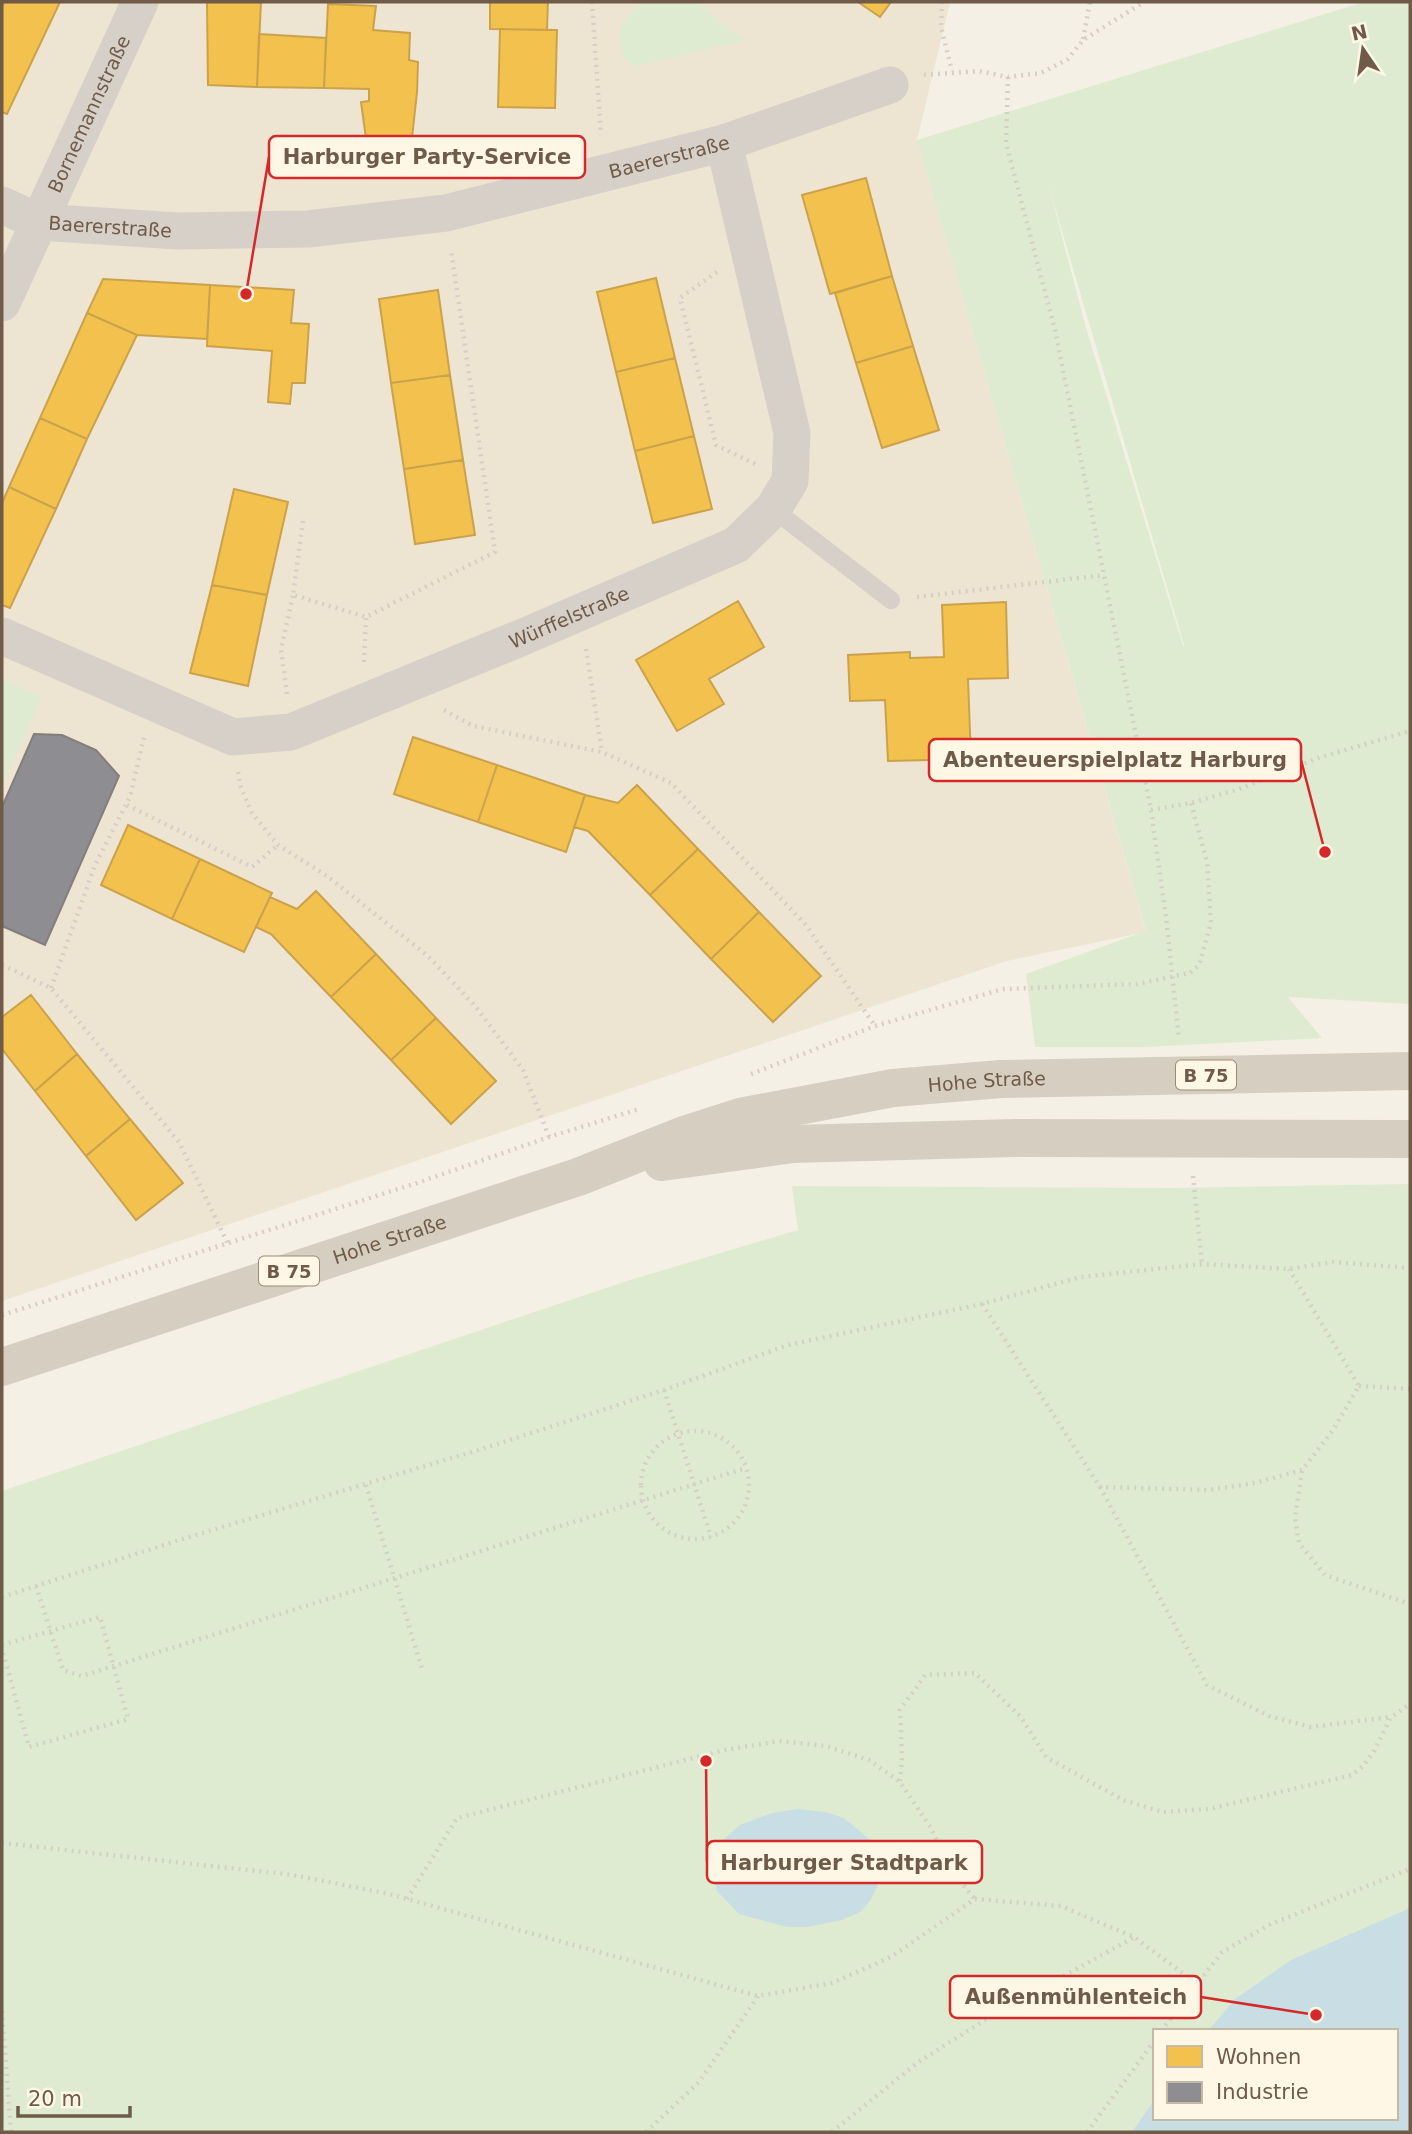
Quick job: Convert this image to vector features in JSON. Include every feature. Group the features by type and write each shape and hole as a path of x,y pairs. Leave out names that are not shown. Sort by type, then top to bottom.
{"main road":[{"name":"Hohe Straße","path":"2,1367 578,1177 687,1134 740,1117 892,1088 1001,1079 1410,1071"},
{"name":"Hohe Straße","path":"578,1177 704,1155 793,1144 1015,1138 1410,1139"}],"street":[{"name":"Bornemannstraße","path":"2,303 140,2"},
{"name":"Baererstraße","path":"2,205 39,222 178,231 308,229 446,214 724,143 890,85"},
{"path":"724,143 792,433 781,495"},
{"name":"Würffelstraße","path":"2,636 233,737 291,732 736,545 781,495"}],"lane":[{"path":"781,495 891,600"}],"path":[{"path":"592,2 604,174"},
{"path":"942,2 941,27 952,71"},
{"path":"1083,40 1090,2"},
{"path":"890,85 952,71 979,71 1008,77 1041,74 1068,59 1083,40 1143,2"},
{"path":"1008,77 1006,143 1055,330 1151,810 1166,917"},
{"path":"293,595 366,617 495,552 446,214"},
{"path":"749,249 680,298 716,445 781,495"},
{"path":"285,674 281,649 293,595 303,521"},
{"path":"891,600 1104,575"},
{"path":"580,612 602,751"},
{"path":"400,686 473,726 602,751 671,783 806,925 875,1026"},
{"path":"51,988 95,865 127,805 152,702"},
{"path":"1151,810 1191,803 1239,789 1318,758 1410,731"},
{"path":"233,737 241,788 252,813 278,845 327,876 428,956 476,1006 523,1070 549,1137"},
{"path":"740,1077 875,1026 1003,989 1137,984 1190,973 1199,965 1211,923 1208,862 1191,803"},
{"path":"127,805 252,867 278,845"},
{"path":"2,965 51,988 179,1142 228,1244"},
{"path":"2,1315 417,1183 651,1105"},
{"path":"1200,1244 1202,1264"},
{"path":"2,1597 664,1390 788,1345 982,1304 1081,1278 1202,1264 1289,1269 1333,1262 1410,1268"},
{"path":"1289,1269 1359,1386"},
{"path":"982,1304 1100,1488 1207,1685 1269,1716 1311,1727 1391,1717 1410,1704"},
{"path":"1359,1386 1410,1390"},
{"path":"1359,1386 1333,1430 1302,1470 1295,1518 1299,1543 1325,1575 1410,1604"},
{"path":"664,1390 711,1537"},
{"path":"697,1430 716,1434 732,1445 744,1460 749,1478 748,1497 741,1514 728,1528 711,1537 692,1540 674,1535 658,1525 642,1501 641,1473 648,1455 661,1441 678,1433 697,1430"},
{"path":"36,1586 63,1670 82,1676 746,1468"},
{"path":"1100,1488 1208,1490 1255,1483 1302,1470"},
{"path":"366,1485 423,1672"},
{"path":"100,1617 114,1667 128,1719 29,1747 2,1647 100,1617"},
{"path":"900,1782 900,1710 925,1675 975,1674 1021,1717 1046,1758 1124,1800 1161,1812 1209,1809 1352,1775 1374,1751 1391,1717"},
{"path":"407,1899 457,1818 725,1749 779,1741 825,1746 869,1760 900,1782 931,1829 950,1869 975,1899"},
{"path":"2,1843 293,1875 407,1899 758,1996 832,1983 891,1957 975,1899 1061,1906 1134,1937 1196,1983"},
{"path":"1162,2029 1222,1952 1271,1924 1410,1869"},
{"path":"832,2132 917,2063 996,2013 1134,1937"},
{"path":"646,2132 699,2082 758,1996"},
{"path":"2,2011 11,2132"},
{"path":"1087,2132 1153,2043"}],"shaded area":[{"path":"2,2 950,2 917,140 1146,932 1007,961 2,1301"}],"green space":[{"path":"644,2 697,2 744,41 635,66 624,59 620,32 624,20"},
{"path":"1364,2 1410,2 1410,1004 1288,997 1322,1038 1145,1047 1035,1047 1026,974 1146,931 917,140","holes":["1049,187 1184,645 1086,328"]},
{"path":"2,679 42,698 2,783"},
{"path":"1410,1184 1410,2132 2,2132 2,1491 630,1280 798,1230 792,1186 1172,1188"}],"water":[{"path":"797,1809 825,1812 844,1818 876,1845 880,1858 877,1887 860,1912 842,1920 808,1927 787,1927 739,1914 717,1891 712,1868 722,1841 740,1825 772,1813"},
{"path":"1410,1908 1410,2132 1132,2132 1153,2102 1153,2120 1398,2120 1398,2029 1210,2029 1235,1999 1291,1960"}],"building: Wohnen":[{"path":"4,2 60,2 7,114 2,112"},
{"path":"207,2 261,2 257,87 208,85"},
{"path":"490,2 548,2 547,30 490,29"},
{"path":"858,2 891,2 880,17"},
{"path":"328,4 376,6 373,30 410,33 409,60 418,62 411,147 367,146 361,102 369,101 369,89 324,88"},
{"path":"500,29 557,30 555,108 498,107"},
{"path":"259,34 326,38 324,88 257,87"},
{"path":"866,178 892,276 830,294 802,195"},
{"path":"892,276 913,346 856,363 835,293"},
{"path":"656,278 675,358 616,372 597,292"},
{"path":"103,279 210,285 207,339 137,335 87,313"},
{"path":"210,285 294,290 291,323 309,324 305,383 292,383 290,404 268,402 272,351 207,346"},
{"path":"438,290 450,375 391,383 379,299"},
{"path":"87,313 137,335 87,439 40,418"},
{"path":"913,346 939,430 882,448 856,363"},
{"path":"675,358 694,436 635,451 616,372"},
{"path":"450,375 463,460 404,469 391,383"},
{"path":"40,418 87,439 56,509 9,487"},
{"path":"694,436 712,509 653,523 635,451"},
{"path":"463,460 475,535 415,544 404,469"},
{"path":"9,487 56,509 10,608 2,605 2,503"},
{"path":"234,489 288,502 267,595 212,585"},
{"path":"212,585 267,595 248,686 190,673"},
{"path":"738,601 764,647 709,679 724,704 677,731 636,660"},
{"path":"1006,602 1008,678 968,679 971,759 888,761 885,700 850,701 848,655 910,652 910,658 944,657 942,605"},
{"path":"413,737 497,765 478,822 394,794"},
{"path":"497,765 585,795 566,852 478,822"},
{"path":"637,785 698,849 650,895 588,831 574,827 585,795 618,803"},
{"path":"128,825 200,859 172,919 101,885"},
{"path":"698,849 759,912 711,959 650,895"},
{"path":"200,859 272,893 244,952 172,919"},
{"path":"316,891 376,954 331,997 271,934 256,927 270,897 297,909"},
{"path":"759,912 821,976 773,1022 711,959"},
{"path":"376,954 436,1018 391,1060 331,997"},
{"path":"31,995 77,1054 35,1091 2,1049 2,1017"},
{"path":"436,1018 496,1081 451,1124 391,1060"},
{"path":"77,1054 130,1119 86,1156 35,1091"},
{"path":"130,1119 183,1183 136,1220 86,1156"}],"building: Industrie":[{"path":"34,734 62,735 96,750 119,776 45,945 2,926 2,807"}],"place":[{"name":"Harburger Party-Service","path":"246,294"},
{"name":"Abenteuerspielplatz Harburg","path":"1325,852"},
{"name":"Harburger Stadtpark","path":"706,1761"},
{"name":"Außenmühlenteich","path":"1316,2015"}]}
